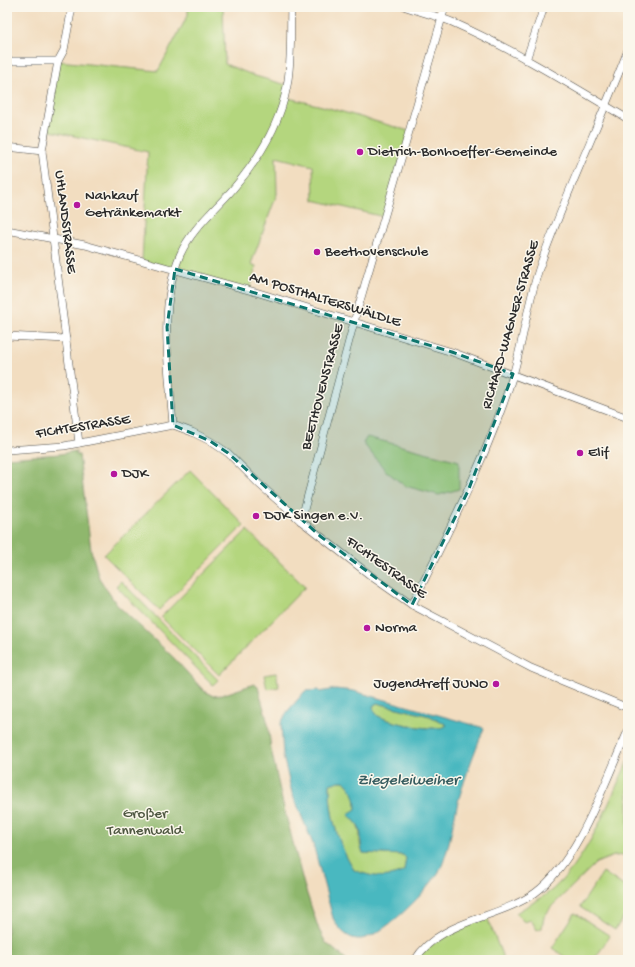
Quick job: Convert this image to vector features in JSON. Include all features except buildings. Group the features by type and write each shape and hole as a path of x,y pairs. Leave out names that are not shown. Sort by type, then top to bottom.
{"street":[{"name":"UHLANDSTRASSE","path":"72,7 64,50 58,61 42,151 79,443"},
{"path":"173,426 167,326 171,282 180,254 189,238 254,163 276,119 287,85 291,7"},
{"path":"406,7 440,18 526,60 628,119"},
{"name":"BEETHOVENSTRASSE","path":"301,521 354,322 440,18 445,7"},
{"path":"526,60 544,7"},
{"name":"RICHARD-WAGNER-STRASSE","path":"412,605 468,491 490,437 513,374 529,303 540,265 570,187 628,50"},
{"path":"7,61 58,61"},
{"path":"7,147 42,151"},
{"name":"AM POSTHALTERSWÄLDLE","path":"7,230 54,238 175,269 354,322 452,352 628,418"},
{"path":"7,336 66,339"},
{"name":"FICHTESTRASSE","path":"7,450 64,446 173,426 210,441 228,453 259,484 301,521 375,579 412,605 531,668 628,708"},
{"path":"415,960 436,938 466,922 510,907 534,893 549,881 564,864 576,843 628,732"}],"highlighted area":[{"path":"175,269 452,352 513,374 468,491 412,605 320,536 228,453 210,441 173,425 167,327"}],"green space":[{"path":"188,7 223,7 225,64 255,76 287,85 284,97 322,106 409,131 384,217 314,200 313,166 276,157 277,194 251,264 256,266 250,290 142,261 148,152 46,130 58,61 158,71 188,15"},
{"path":"367,437 459,461 459,489 439,495 405,486 386,471 363,443"},
{"name":"Großer Tannenwald","path":"76,451 76,455 79,455 91,550 99,578 117,605 173,657 204,691 213,696 222,695 254,684 258,687 268,724 271,749 282,800 304,885 319,930 326,943 347,960 7,960 7,458 60,454"},
{"path":"190,470 244,525 159,610 104,555"},
{"path":"247,530 305,587 219,675 161,617"},
{"path":"121,581 218,680 213,685 116,586"},
{"path":"276,673 279,687 267,689 264,675"},
{"path":"377,703 430,716 448,725 443,727 424,728 392,721 377,715 373,708"},
{"path":"628,761 628,855 614,856 596,863 552,906 544,917 542,928 537,930 531,920 524,922 516,913 552,890 577,862 605,812"},
{"path":"344,781 352,790 356,798 356,807 353,819 359,828 360,844 363,853 404,855 406,858 404,871 391,876 373,876 354,870 339,839 331,806 330,784"},
{"path":"603,872 628,889 628,910 615,930 580,907"},
{"path":"575,913 610,936 594,960 569,960 552,948"},
{"path":"487,917 504,960 415,960 436,938"}],"water":[{"name":"Ziegeleiweiher","path":"335,689 354,691 484,728 463,786 444,861 436,877 404,912 391,923 367,938 357,939 349,937 339,928 333,918 313,844 292,793 283,756 281,723 287,712 305,691 319,690 320,692","holes":["377,703 430,716 447,725 442,727 424,728 392,721 377,715 373,708","344,781 350,787 355,797 356,809 348,814 359,827 363,853 403,855 406,858 404,871 391,876 373,876 354,870 339,839 331,806 330,784"]}],"place":[{"name":"Dietrich-Bonhoeffer-Gemeinde","path":"360,152"},
{"name":"Nahkauf Getränkemarkt","path":"77,205"},
{"name":"Beethovenschule","path":"317,252"},
{"name":"Elif","path":"580,453"},
{"name":"DJK","path":"114,474"},
{"name":"DJK Singen e.V.","path":"256,516"},
{"name":"Norma","path":"367,628"},
{"name":"Jugendtreff JUNO","path":"496,684"}]}
